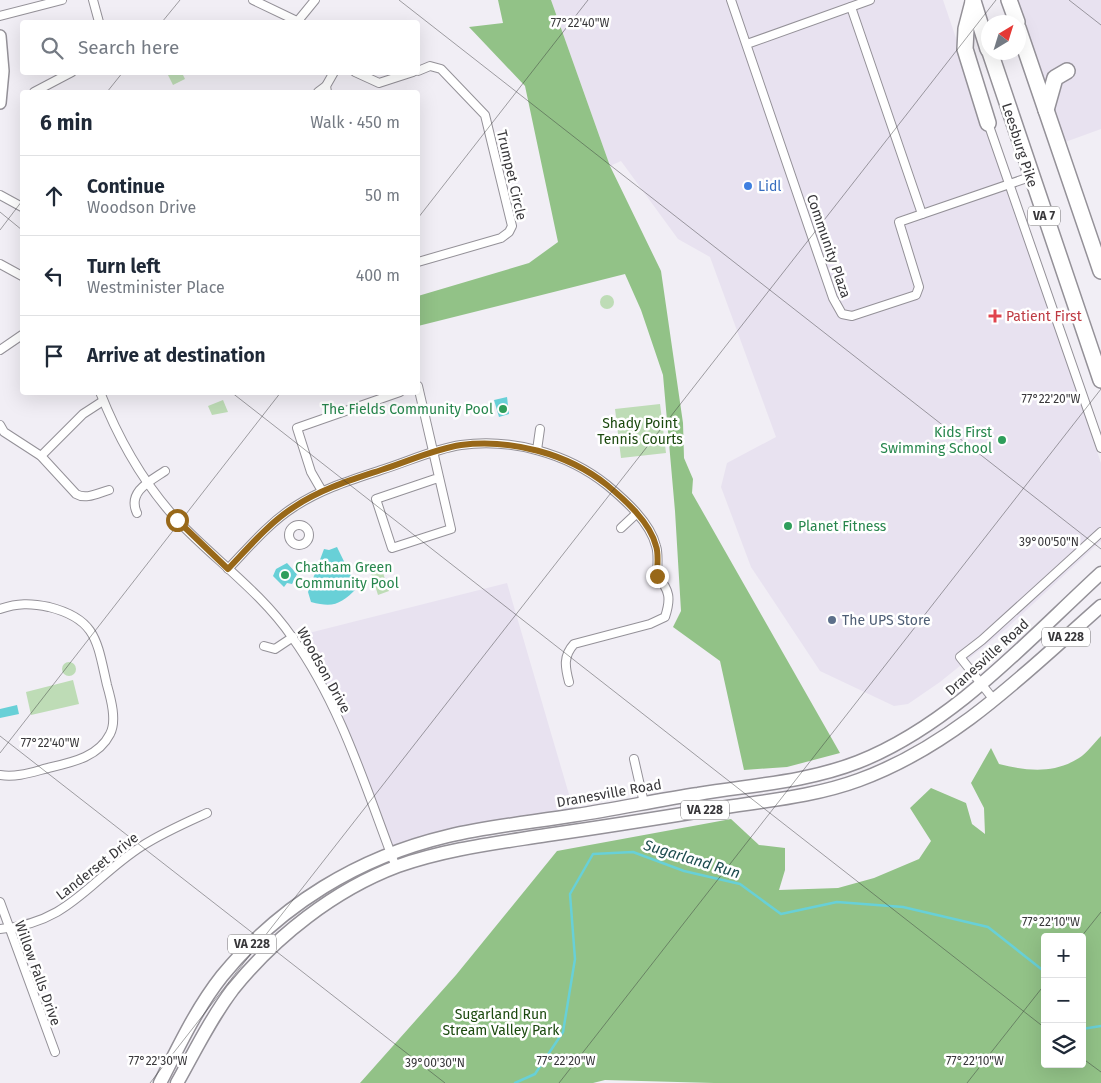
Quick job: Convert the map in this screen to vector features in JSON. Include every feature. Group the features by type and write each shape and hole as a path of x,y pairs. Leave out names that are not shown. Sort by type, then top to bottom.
{"highway":[{"path":"1009,0 1014,15"},
{"path":"973,1 965,34 965,50 988,123"},
{"name":"Leesburg Pike","path":"973,1 981,26"},
{"name":"VA 7","path":"1026,52 1101,271"},
{"name":"Leesburg Pike","path":"992,60 1030,177 1101,380"},
{"path":"1046,111 1056,78 1067,71"},
{"path":"1063,269 1101,350"}],"main road":[{"name":"Dranesville Road","path":"160,1083 181,1039 206,998 222,977 260,936 284,915 334,880 390,853 474,831 644,802 788,781 857,762 897,744 935,721 980,684 1101,573"},
{"name":"VA 228","path":"177,1083 218,1010 263,956 300,923 331,901 396,867 458,849 742,804 806,793 856,781 917,754 945,737 994,700 1101,606"}],"street":[{"path":"0,16 62,0"},
{"path":"94,0 98,20"},
{"path":"253,0 294,20"},
{"path":"300,20 315,0"},
{"name":"Community Plaza","path":"731,0 834,298 842,314 852,316 916,295 919,287 898,222 1030,177"},
{"path":"747,44 870,0"},
{"path":"852,7 922,214"},
{"path":"0,36 3,72 0,103"},
{"name":"Trumpet Circle","path":"420,70 430,66 442,69 481,109 487,121 512,226 509,232 501,238 420,261"},
{"path":"38,90 66,75"},
{"path":"327,89 333,75"},
{"path":"362,75 380,83 404,75"},
{"path":"988,123 1101,448"},
{"path":"0,195 20,206"},
{"path":"0,264 20,275"},
{"path":"0,350 20,336"},
{"name":"Woodson Drive","path":"101,395 148,482 177,520 268,607 293,637 322,689 348,744 396,867"},
{"path":"322,491 311,472 297,428 391,395"},
{"path":"420,395 451,529 392,548 376,499 438,478"},
{"path":"41,456 83,414 103,401"},
{"path":"1092,422 1101,418"},
{"path":"0,424 4,432 41,456 81,497 109,490"},
{"path":"537,450 540,430"},
{"path":"228,569 282,515 322,491 459,445 474,444 537,450 567,461 600,480 619,495 649,530 657,546 657,576 668,587 670,603 664,617 650,624 574,644 568,652 565,661 570,682"},
{"path":"137,513 134,499 148,482 166,471"},
{"path":"621,528 636,514"},
{"path":"282,515 294,526"},
{"path":"994,700 960,657 982,640 1101,532"},
{"path":"0,609 24,604 42,606 71,613 84,622 95,640 101,656 113,718 111,733 106,740 91,754 80,760 33,772 8,776 0,775"},
{"path":"264,646 275,649 293,637"},
{"path":"634,759 644,802"},
{"name":"Landerset Drive","path":"4,928 35,922 65,908 142,846 207,813"},
{"name":"Willow Falls Drive","path":"0,902 4,928 56,1052"}],"shaded area":[{"path":"551,0 943,0 1101,463 1101,541 1007,628 940,682 908,704 894,706 820,671 751,567 721,487 727,463 776,437 710,257 678,239 621,161 610,166"},
{"path":"1009,0 1101,0 1101,129 1057,145 1026,51 1026,15 1014,15"},
{"path":"507,583 575,815 390,853 337,720 293,637"}],"green space":[{"path":"498,0 551,0 610,166 661,271 683,423 684,458 693,479 692,493 840,753 787,767 744,770 720,661 673,627 681,611 675,511 663,375 641,310 625,274 420,325 420,295 529,263 558,242 525,86 469,27 503,23"},
{"path":"168,75 183,75 185,79 173,85"},
{"path":"607,295 612,297 614,302 612,307 607,309 602,307 600,302 602,297"},
{"path":"223,400 228,412 212,415 208,406"},
{"name":"Shady Point Tennis Courts","path":"660,404 666,453 621,458 615,409"},
{"path":"382,570 389,591 378,595 371,573"},
{"path":"69,662 74,664 76,669 74,674 69,676 64,674 62,669 64,664"},
{"path":"73,680 79,704 31,715 26,692"},
{"name":"Sugarland Run Stream Valley Park","path":"1101,736 1101,1083 714,1083 605,1080 593,1083 360,1083 456,975 557,851 731,819 759,845 785,848 785,870 779,890 838,888 874,878 919,859 931,841 910,808 931,788 966,803 972,824 985,834 984,808 971,783 991,748 999,764 1040,770 1060,767 1079,758"}],"water":[{"name":"The Fields Community Pool","path":"507,397 509,414 499,417 494,400"},
{"path":"337,547 357,588 337,603 326,605 311,602 308,592 324,549 329,550"},
{"name":"Chatham Green Community Pool","path":"287,563 297,574 292,584 287,583 284,587 273,576 276,569"},
{"path":"17,705 19,714 0,718 0,709"}],"waterway":[{"name":"Sugarland Run","path":"515,1083 535,1074 563,1032 575,959 570,894 593,854 633,852 684,871 740,884 781,914 837,902 903,907 988,927 1041,969"},
{"name":"Sugarland Run","path":"1086,1028 1101,1026"}],"place":[{"name":"Lidl","path":"748,186"},
{"name":"Patient First","path":"995,316"},
{"name":"The Fields Community Pool","path":"503,409"},
{"name":"Kids First Swimming School","path":"1002,440"},
{"name":"Planet Fitness","path":"788,526"},
{"name":"Chatham Green Community Pool","path":"285,575"},
{"name":"The UPS Store","path":"832,620"}],"route":[{"path":"177,520 228,569 282,515 322,491 459,445 490,444 518,447 537,450 567,461 600,480 619,495 649,530 657,546 657,576"}]}
